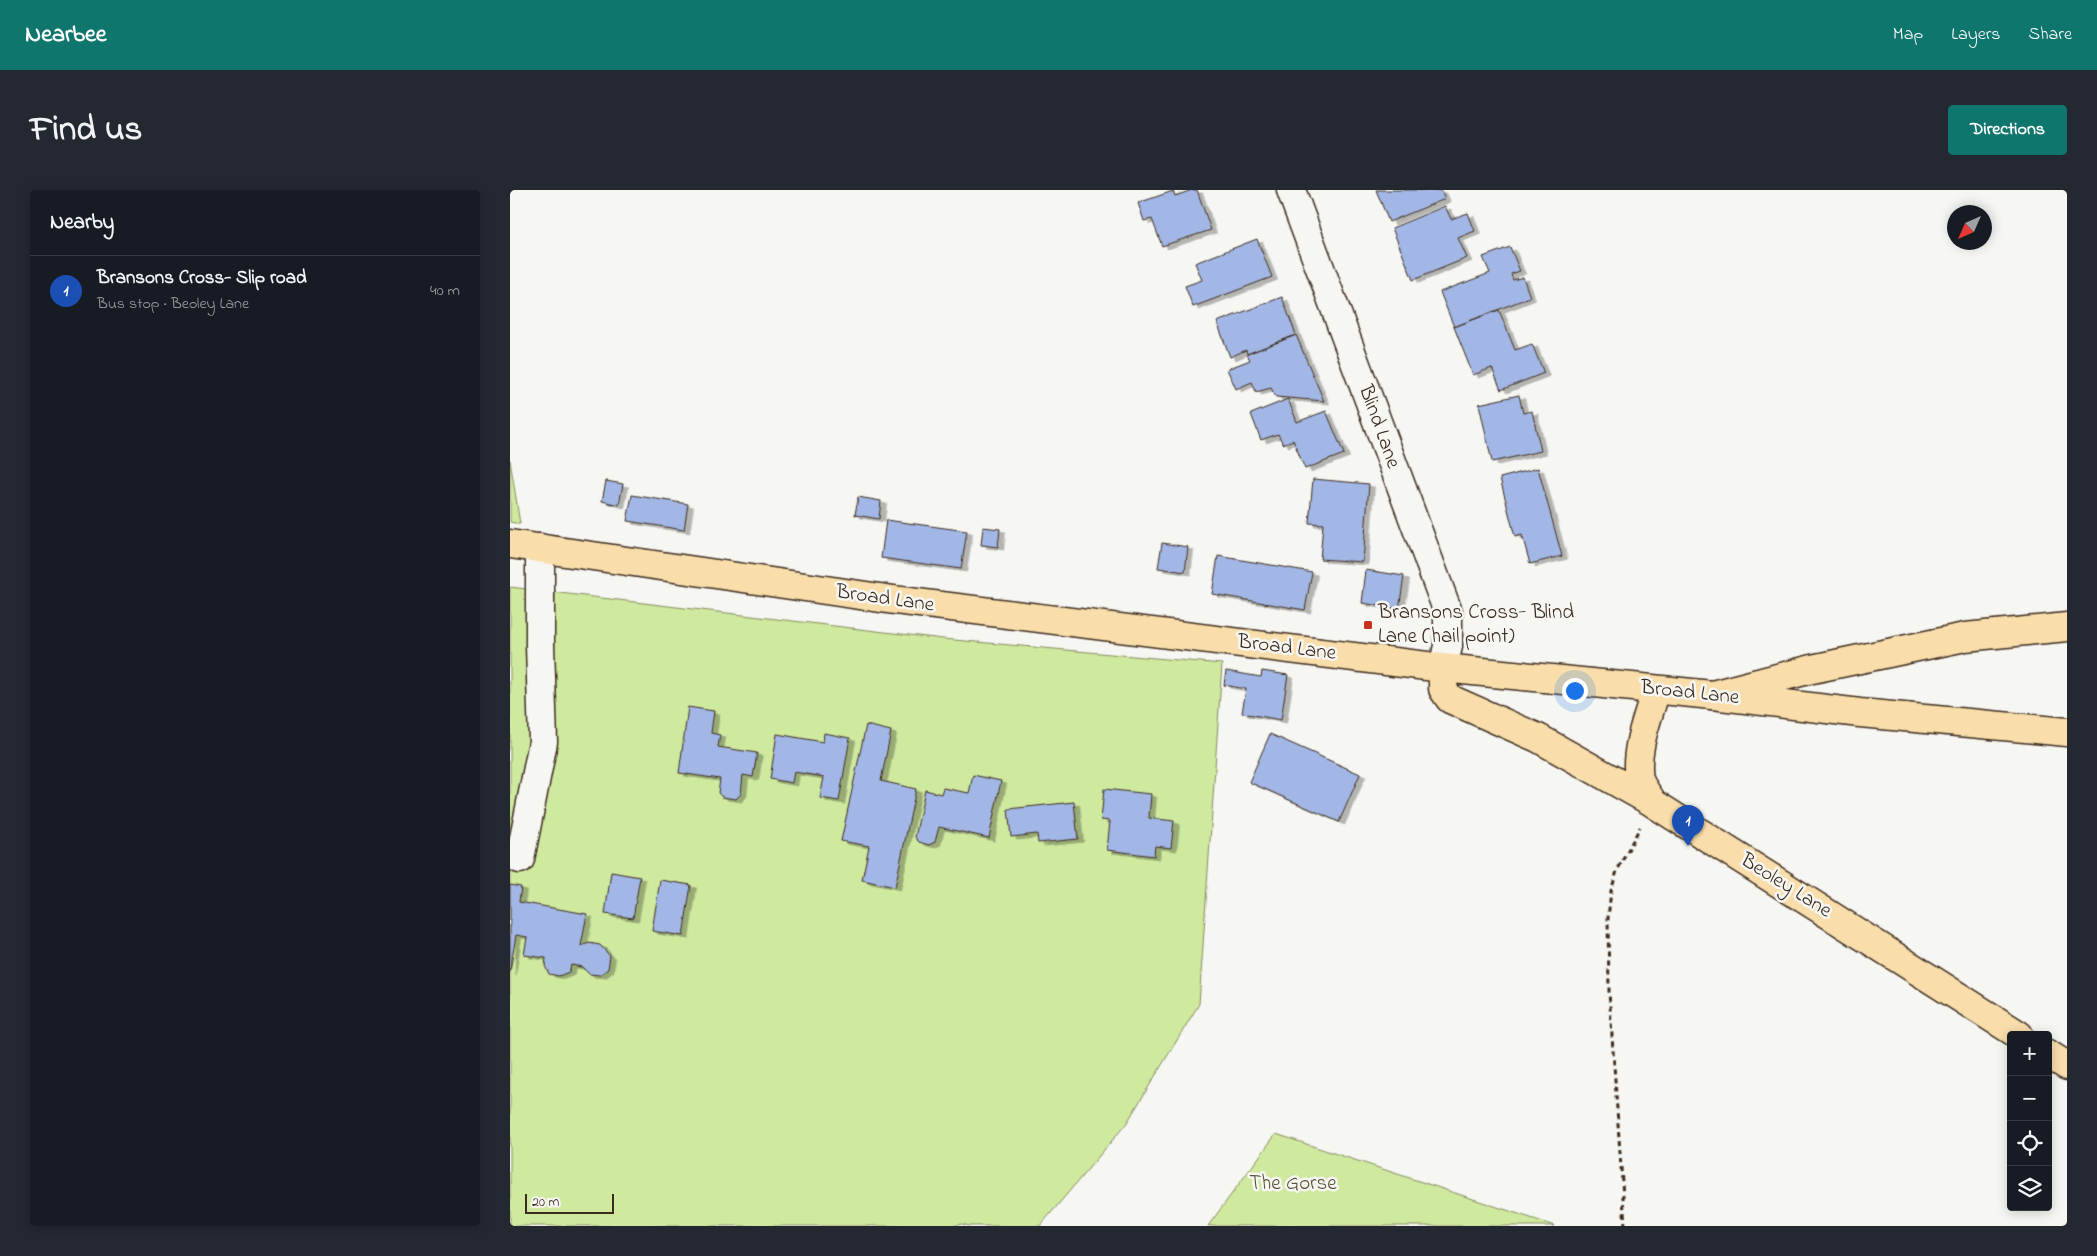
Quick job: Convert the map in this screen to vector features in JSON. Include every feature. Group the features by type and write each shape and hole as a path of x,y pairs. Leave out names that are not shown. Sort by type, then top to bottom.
{"main road":[{"name":"Broad Lane","path":"510,544 894,600 1443,668 1712,695 1860,713 2067,732"},
{"path":"1712,695 1812,669 1965,637 2067,627"},
{"path":"1443,668 1443,689 1450,700 1538,738 1654,803"},
{"name":"Beoley Lane","path":"1656,690 1644,729 1638,762 1639,781 1654,803 2013,1031"},
{"path":"2052,1057 2067,1066"}],"street":[{"name":"Blind Lane","path":"1291,190 1448,612 1448,646 1443,668"},
{"path":"520,860 543,742 540,548"}],"path":[{"path":"1625,1226 1609,992 1608,918 1610,891 1617,871 1654,803"}],"green space":[{"path":"510,460 520,524 510,522"},
{"path":"510,587 943,639 1222,664 1199,1004 1126,1124 1040,1226 969,1226 962,1224 953,1226 510,1226"},
{"name":"The Gorse","path":"1276,1134 1555,1226 1208,1226"}],"building":[{"path":"1197,190 1211,230 1162,246 1152,219 1144,221 1138,203 1173,191 1175,196"},
{"path":"1376,190 1441,190 1445,199 1389,222"},
{"path":"1445,206 1451,219 1468,213 1475,231 1458,238 1467,258 1413,280 1392,228"},
{"path":"1257,239 1272,277 1193,307 1185,286 1202,280 1195,263"},
{"path":"1510,247 1520,271 1511,274 1513,280 1523,277 1530,297 1454,327 1440,292 1490,273 1483,257"},
{"path":"1282,297 1296,335 1247,354 1246,350 1230,357 1217,322"},
{"path":"1499,310 1515,350 1532,344 1544,373 1501,390 1492,368 1473,375 1454,327"},
{"path":"1296,335 1324,401 1276,397 1271,388 1256,392 1252,382 1236,389 1227,369 1250,360 1247,354"},
{"path":"1519,395 1523,413 1532,411 1541,451 1492,462 1479,404"},
{"path":"1288,399 1297,422 1326,411 1344,454 1305,469 1293,440 1283,444 1278,434 1261,440 1251,414"},
{"path":"1538,468 1562,556 1530,564 1522,535 1515,537 1500,478"},
{"path":"1313,479 1369,484 1363,562 1320,559 1323,524 1309,523"},
{"path":"606,481 623,484 619,505 602,501"},
{"path":"632,495 688,504 684,530 627,521"},
{"path":"858,497 881,501 879,519 855,515"},
{"path":"886,520 967,531 961,569 881,558"},
{"path":"983,527 1000,529 998,547 981,545"},
{"path":"1162,543 1188,547 1185,572 1158,568"},
{"path":"1218,556 1312,572 1305,610 1212,594"},
{"path":"1366,570 1404,576 1399,609 1362,603"},
{"path":"1226,671 1261,677 1262,671 1288,675 1281,720 1242,713 1246,689 1224,685"},
{"path":"688,707 714,711 711,733 720,735 718,747 757,753 753,777 743,775 741,794 736,799 722,797 718,793 720,779 679,773"},
{"path":"866,725 891,731 881,781 916,789 895,887 862,880 869,846 841,841"},
{"path":"824,733 850,738 839,801 820,798 824,777 794,772 792,783 770,779 777,734 823,742"},
{"path":"1270,734 1360,774 1339,822 1249,782"},
{"path":"973,775 1001,781 989,838 939,827 935,842 929,845 919,842 915,837 925,790 941,794 943,788 969,793"},
{"path":"1104,789 1151,794 1149,818 1174,821 1171,848 1155,846 1154,856 1107,850 1110,821 1101,820"},
{"path":"1074,802 1078,839 1038,843 1037,834 1011,837 1008,809"},
{"path":"611,872 640,877 633,918 605,914"},
{"path":"660,880 691,885 683,936 652,931"},
{"path":"510,885 521,887 519,902 587,914 581,946 589,943 600,945 610,956 608,969 600,975 589,974 582,967 571,965 569,972 559,976 549,974 545,966 546,958 524,955 527,937 516,935 510,972"}],"place":[{"name":"Bransons Cross- Blind Lane (hail point)","path":"1368,625"},
{"name":"Bransons Cross- Slip road","path":"1688,846"}]}
